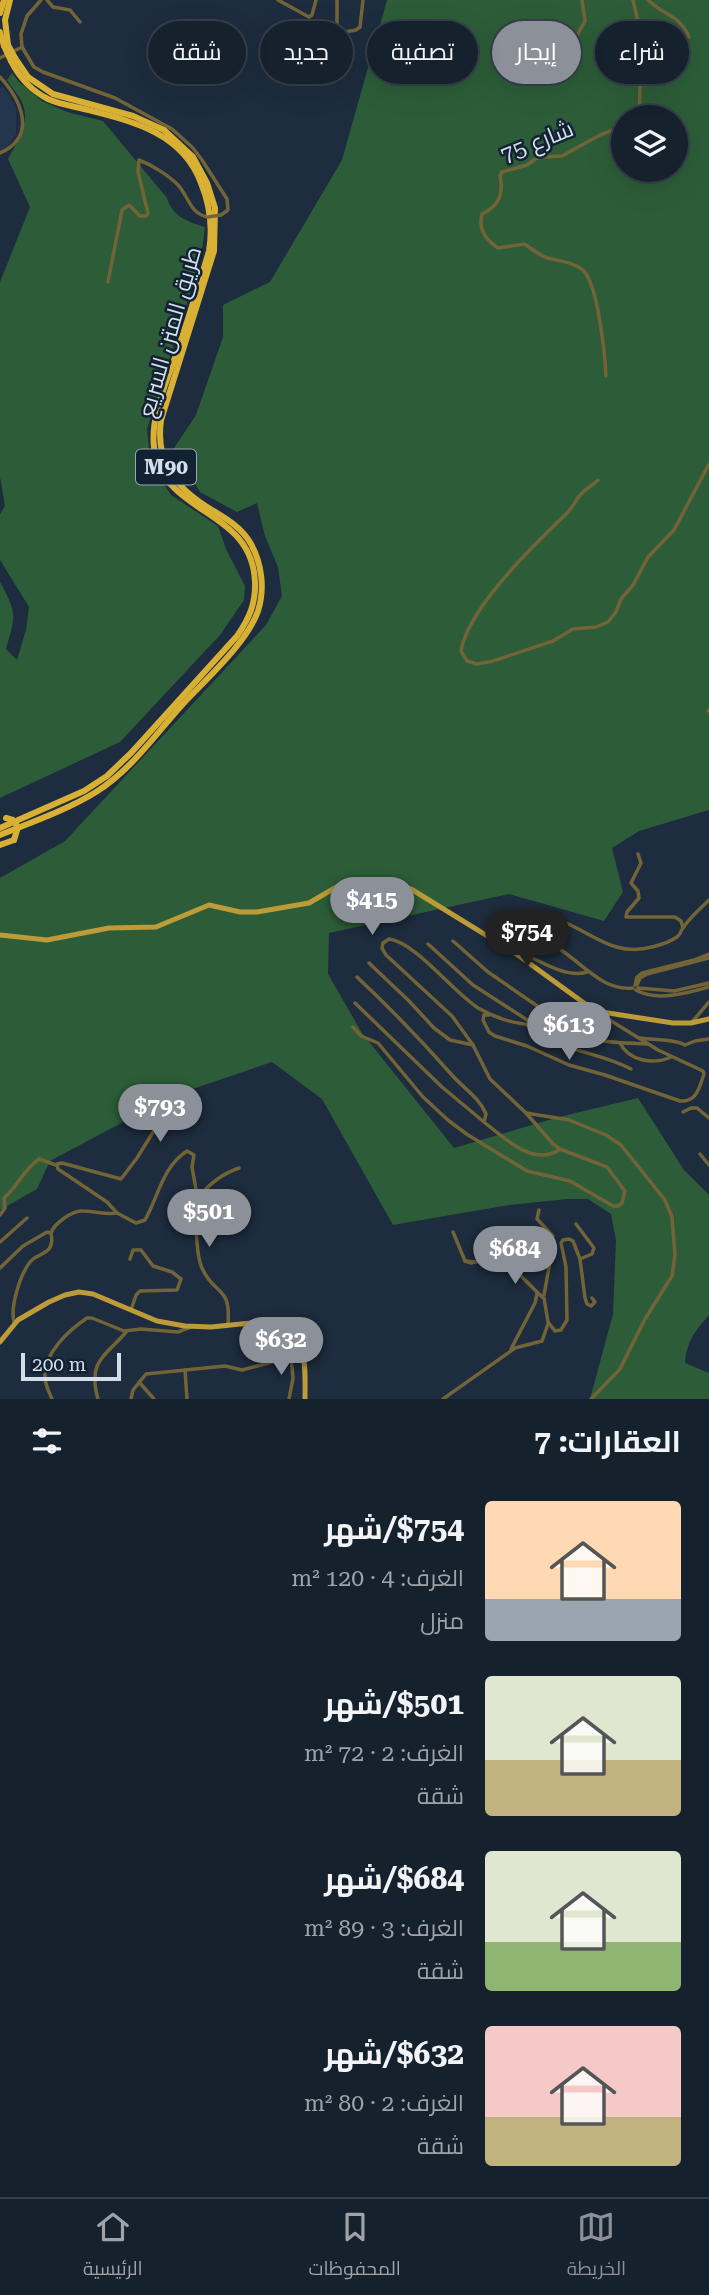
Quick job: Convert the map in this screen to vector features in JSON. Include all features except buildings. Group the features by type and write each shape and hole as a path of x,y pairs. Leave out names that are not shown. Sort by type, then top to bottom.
{"highway":[{"path":"0,13 4,0"},
{"name":"طريق المتن السريع","path":"6,46 5,20 10,0"},
{"name":"طريق المتن السريع","path":"0,33 24,81 49,99 125,119 155,131 182,152 198,176 209,208 211,240 157,412 154,443 160,466 171,485 190,502 228,527 242,541 254,565 256,587 249,616 237,636 116,768 84,792 0,828"},
{"name":"طريق المتن السريع","path":"0,835 95,793 119,774 250,628 259,608 262,581 259,565 247,538 230,521 182,488 166,467 160,448 161,420 214,251 215,208 201,169 185,147 164,130 133,116 53,94 28,77 13,60"},
{"path":"0,845 14,840 18,827 13,820 3,818"}],"main road":[{"path":"0,935 47,940 109,928 152,928 209,905 240,912 257,912 309,903 340,885 360,881 407,887 504,947 595,1011 673,1023 691,1023 707,1018"},
{"path":"0,1342 15,1322 49,1302 73,1293 93,1294 162,1322 192,1327 272,1321 286,1327 298,1338 303,1354 304,1399"}],"street":[{"path":"41,0 27,16 21,34 22,47 30,61 43,72 115,98 172,128 192,148 227,199 228,210 221,215 208,217 194,211 171,178 139,160 138,172 148,213 146,216 140,216 130,205 122,210 108,282"},
{"path":"47,0 53,7 70,10 80,22"},
{"path":"278,0 309,17 313,13 316,0"},
{"path":"337,0 337,25 345,32 360,27 363,0"},
{"path":"581,28 585,21 582,0"},
{"path":"633,0 638,21 633,65 641,79 640,105"},
{"path":"648,0 678,21"},
{"path":"0,58 22,47"},
{"path":"0,77 18,101 23,121 17,140 0,153"},
{"name":"شارع 75","path":"606,376 600,321 588,277 583,270 545,257 524,244 498,248 490,243 480,222 482,215 498,202 503,189 499,176 502,172 527,165 541,157 562,156 611,130"},
{"path":"598,480 583,492 573,508 517,562 481,609 471,623 462,645 461,651 467,661 477,664 493,660 553,641 573,629 596,627 608,622 648,557 674,530 709,464"},
{"path":"638,854 641,863 631,883 638,891 639,898 626,917 675,917 681,921 683,928"},
{"path":"709,900 676,937 660,945 629,950 610,946 569,925 542,918 535,920 531,928 533,934 561,950 587,972 605,982 652,992 681,992 709,985"},
{"path":"353,1027 361,1036 378,1042 432,1106 468,1135 527,1171 570,1181 608,1204 618,1206 622,1203 625,1191 607,1167 560,1149 526,1113 501,1092 490,1079 473,1045 452,1016 386,956 383,943 388,939 404,945 469,1001 492,1015"},
{"path":"453,941 488,972 546,1012 562,1028"},
{"path":"428,944 473,985 532,1023"},
{"path":"504,947 570,973 587,972"},
{"path":"636,987 637,976 642,972 709,956"},
{"path":"369,963 434,1028 450,1040 473,1045"},
{"path":"357,977 429,1047 449,1073 477,1100 486,1114 484,1122"},
{"path":"691,1023 709,1002"},
{"path":"355,1003 442,1087 526,1152 545,1156 560,1149"},
{"path":"595,1011 647,1044 704,1072 693,1099 680,1101 569,1065 489,1032 483,1020 484,1015 492,1015 525,1024 544,1038 564,1047 617,1062 631,1069"},
{"path":"525,1024 562,1028 587,1038 647,1044"},
{"path":"635,1037 678,1041 685,1045 709,1039"},
{"path":"620,1043 627,1054 641,1060 659,1061 671,1057"},
{"path":"56,1165 62,1163 121,1179 170,1105"},
{"path":"683,1112 697,1108 709,1118"},
{"path":"526,1113 569,1120 594,1129 621,1145 665,1200 672,1217 675,1255 672,1276 615,1375 591,1399"},
{"path":"15,1322 12,1311 22,1277 32,1260 49,1249 52,1229 58,1223 79,1211 117,1213 136,1223 145,1220 172,1165 187,1151 194,1155 192,1167 198,1202 198,1259 206,1276 229,1303 228,1324"},
{"path":"700,1154 709,1165"},
{"path":"0,1214 5,1208 4,1198 39,1159 56,1165 66,1175 113,1206 117,1213"},
{"path":"198,1202 208,1187 223,1175 239,1168"},
{"path":"453,1232 465,1261 476,1262 546,1246 552,1243 552,1234 537,1219 539,1210"},
{"path":"0,1241 27,1218"},
{"path":"576,1224 594,1248 592,1254 580,1259"},
{"path":"0,1268 23,1246 47,1232 51,1233"},
{"path":"550,1262 542,1296 552,1329 558,1331 565,1326 567,1320 566,1267 561,1246 563,1240 572,1240 580,1259 585,1298 591,1306 595,1302 592,1298"},
{"path":"130,1259 133,1250 141,1250 153,1266 172,1272 181,1279 177,1290 140,1291 131,1310"},
{"path":"504,1255 513,1268 542,1296"},
{"path":"510,1351 535,1303 542,1296"},
{"path":"52,1399 45,1378 47,1361 63,1339 83,1320 92,1318 114,1329 127,1331 141,1329 178,1332 192,1327"},
{"path":"443,1399 510,1351 542,1341 548,1322"},
{"path":"98,1399 95,1384 99,1362 104,1353 127,1331"},
{"path":"289,1399 293,1378 291,1357 298,1338"},
{"path":"131,1399 133,1390 146,1374 225,1366 242,1370 291,1357"},
{"path":"185,1370 187,1399"},
{"path":"139,1382 154,1399"}],"shaded area":[{"path":"4,87 16,108 16,134 0,152 0,88"}],"green space":[{"path":"387,0 709,0 709,810 639,831 612,848 623,892 604,921 509,894 329,933 328,974 362,1033 454,1148 559,1117 638,1098 684,1170 709,1195 709,1315 693,1337 685,1363 709,1373 709,1399 590,1399 613,1314 616,1240 611,1214 588,1199 567,1199 509,1205 393,1225 322,1099 272,1062 172,1096 50,1161 37,1189 0,1210 0,878 65,841 266,625 282,596 278,567 265,536 257,503 237,512 200,492 174,448 196,415 223,337 223,305 270,282 342,160 367,71 367,84 478,84 478,21 381,21"},
{"path":"12,73 42,101 67,112 103,121 167,198 177,214 205,227 201,259 147,429 150,459 171,495 218,526 226,549 245,586 244,600 220,635 120,742 0,798 0,582 10,601 13,614 6,649 17,660 26,630 29,607 0,560 0,514 5,506 0,477 0,282 30,207 8,159 22,131 25,116 21,100 7,80"}]}
